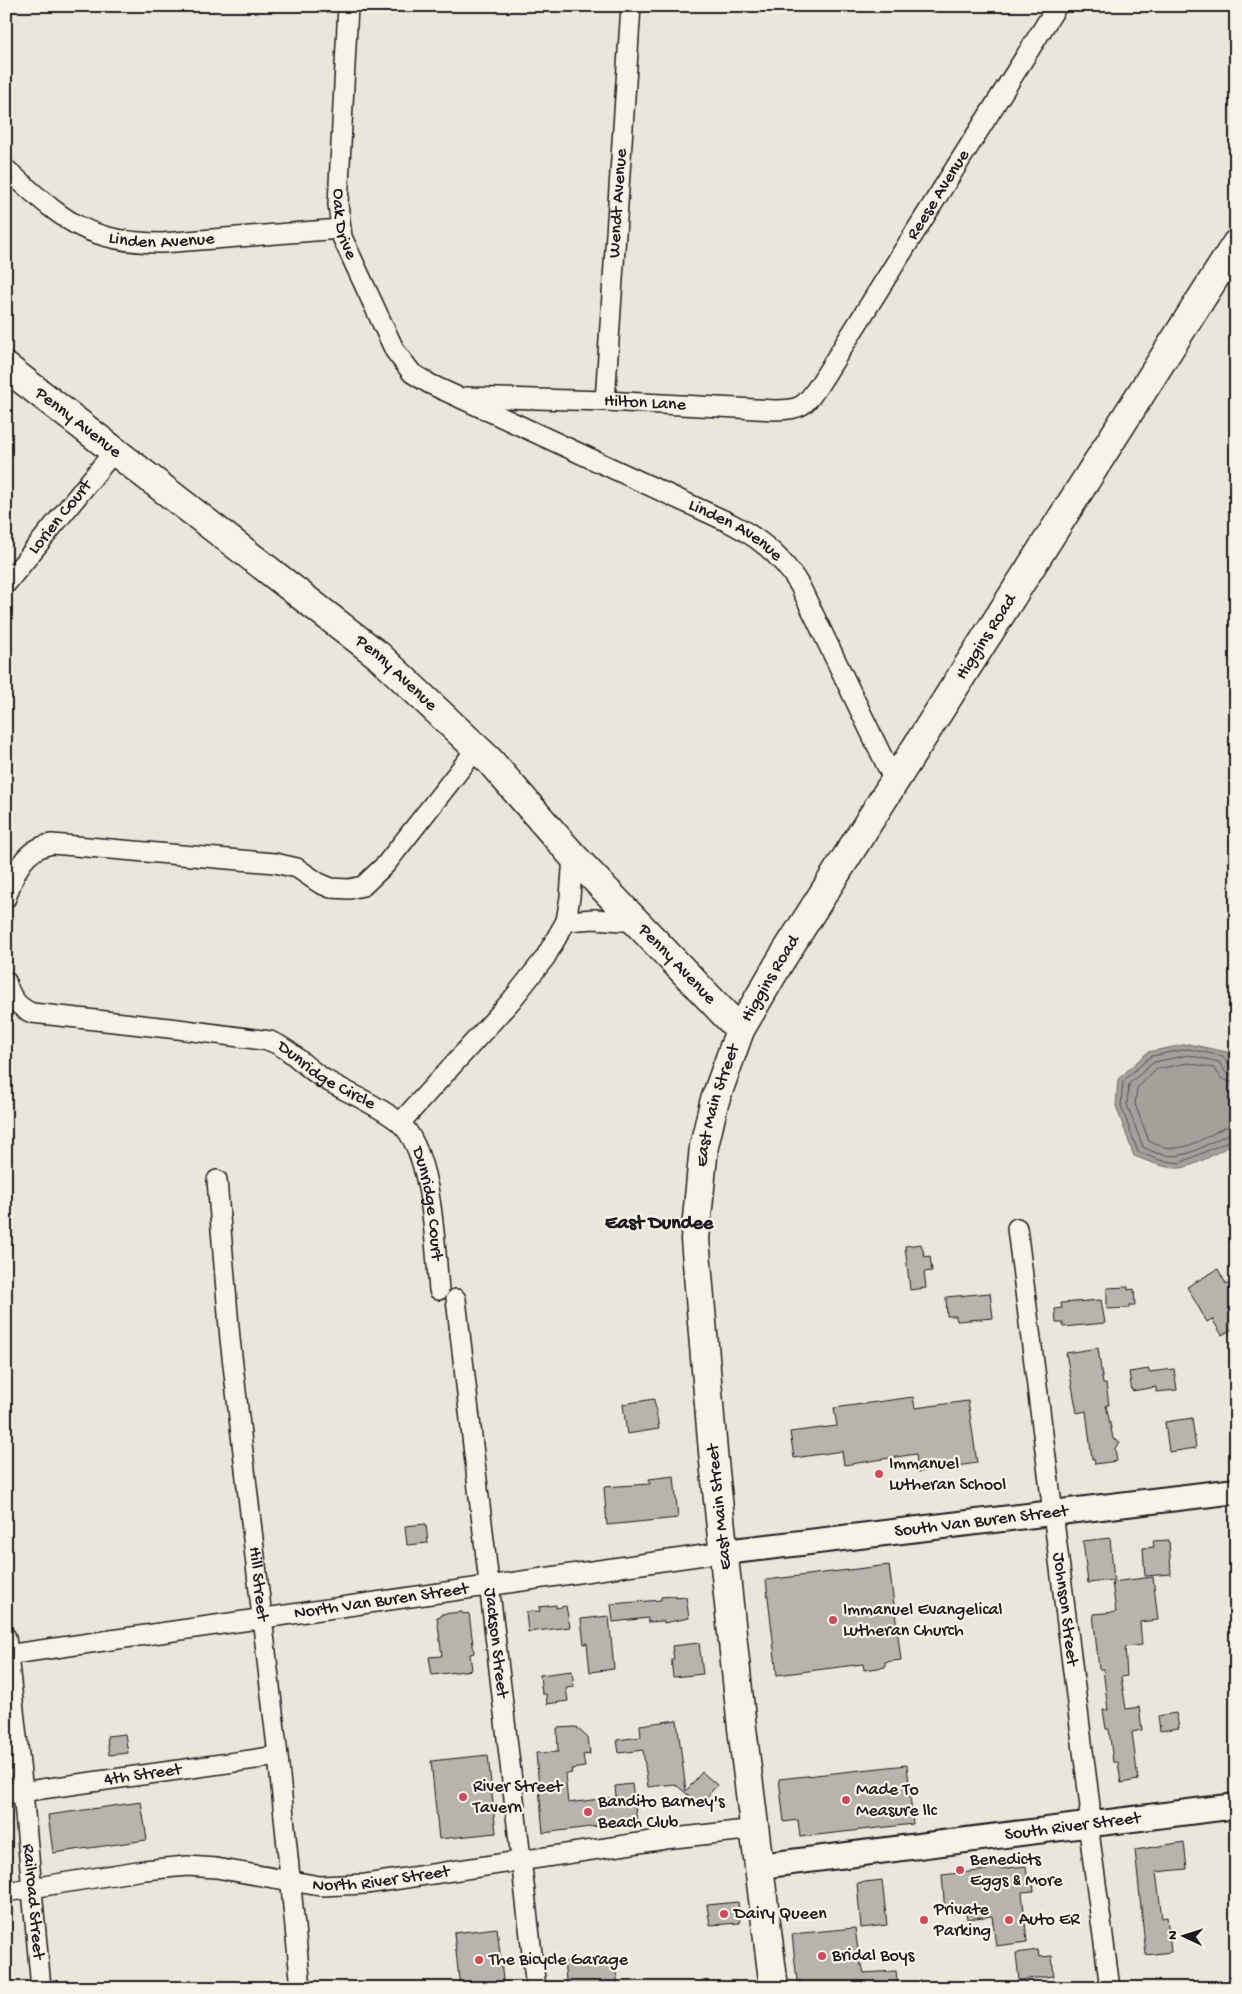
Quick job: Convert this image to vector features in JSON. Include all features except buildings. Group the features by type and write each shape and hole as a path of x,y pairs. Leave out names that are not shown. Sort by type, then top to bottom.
{"main road":[{"name":"Higgins Road","path":"740,1030 781,960 1236,244"},
{"name":"Penny Avenue","path":"6,367 355,636 412,685 477,748 573,856 740,1030"},
{"name":"East Main Street","path":"740,1030 719,1087 708,1128 700,1183 695,1239 712,1443 725,1552 742,1728 774,1988"}],"street":[{"name":"Oak Drive","path":"348,6 338,204 340,229 384,330 398,356 414,375 459,397"},
{"name":"Wendt Avenue","path":"605,401 631,6"},
{"name":"Reese Avenue","path":"819,385 1057,6"},
{"name":"Linden Avenue","path":"6,168 67,220 81,229 112,239 137,243 162,243 340,229"},
{"name":"Hilton Lane","path":"459,397 605,401 788,410 799,408 805,404 819,385"},
{"name":"Linden Avenue","path":"459,397 730,523 756,537 775,552 791,570 800,586 895,783"},
{"name":"Lorien Court","path":"6,584 115,450"},
{"path":"6,898 16,871 25,858 42,846 52,844 276,863 297,868 319,884 331,888 358,888 367,883 386,864 477,748"},
{"path":"400,1123 522,987 545,958 566,921 573,856"},
{"path":"566,921 594,919 636,922"},
{"name":"Dunridge Circle","path":"6,981 14,1001 32,1013 270,1041 283,1046 323,1079 400,1123"},
{"name":"Dunridge Court","path":"400,1123 416,1147 426,1174 448,1295"},
{"name":"Hill Street","path":"217,1180 230,1339 263,1617 302,1988"},
{"name":"Johnson Street","path":"1016,1228 1090,1806 1088,1824 1110,1988"},
{"name":"Jackson Street","path":"448,1295 488,1584 536,1988"},
{"name":"South Van Buren Street","path":"725,1552 1236,1491"},
{"name":"North Van Buren Street","path":"7,1649 263,1617 725,1552"},
{"name":"Railroad Street","path":"7,1649 15,1793 32,1888 41,1988"},
{"name":"4th Street","path":"15,1793 278,1756"},
{"name":"South River Street","path":"760,1866 1236,1806"},
{"name":"North River Street","path":"6,1892 144,1870 192,1866 216,1868 320,1886 366,1884 665,1840 755,1829"}],"water":[{"path":"1188,1044 1227,1052 1236,1069 1236,1140 1222,1150 1193,1165 1180,1168 1168,1167 1134,1156 1116,1106 1118,1079 1148,1052"}],"place":[{"name":"Immanuel Lutheran School","path":"879,1474"},
{"name":"Immanuel Evangelical Lutheran Church","path":"833,1620"},
{"name":"River Street Tavern","path":"463,1797"},
{"name":"Made To Measure llc","path":"846,1800"},
{"name":"Bandito Barney's Beach Club","path":"588,1812"},
{"name":"Benedicts Eggs & More","path":"960,1870"},
{"name":"Dairy Queen","path":"724,1914"},
{"name":"Private Parking","path":"924,1920"},
{"name":"Auto ER","path":"1009,1920"},
{"name":"Bridal Boys","path":"822,1956"},
{"name":"The Bicycle Garage","path":"479,1960"}],"district":[{"name":"East Dundee","path":"659,1224"}]}
